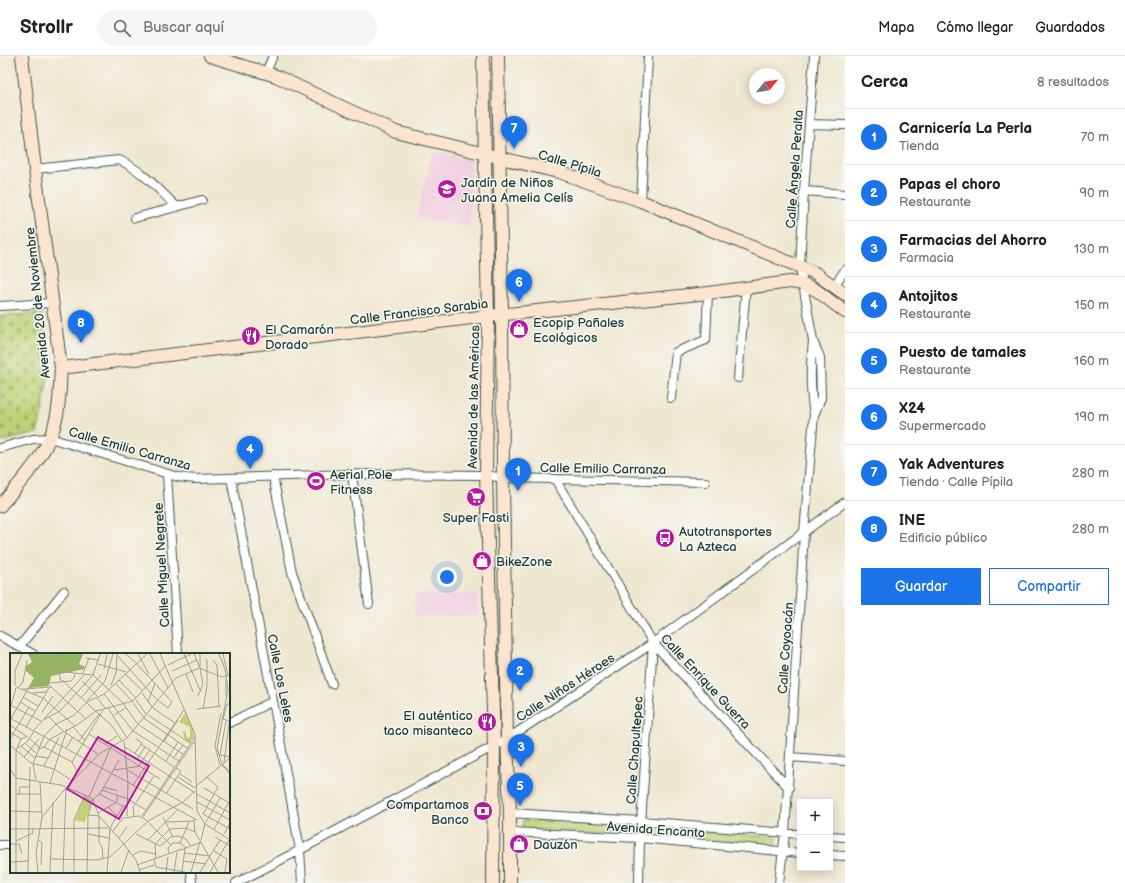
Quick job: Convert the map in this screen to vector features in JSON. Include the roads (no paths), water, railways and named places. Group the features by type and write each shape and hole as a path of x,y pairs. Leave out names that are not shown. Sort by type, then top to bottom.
{"main road":[{"name":"Avenida 20 de Noviembre","path":"0,506 42,455 50,438 57,416 60,394 61,368 22,56"},
{"name":"Calle Pípila","path":"210,56 276,76 396,132 562,173 641,201 816,273 845,294"},
{"name":"Avenida de las Américas","path":"483,56 488,316 486,475 494,746 492,883"},
{"path":"498,56 510,883"},
{"name":"Calle Francisco Sarabia","path":"61,368 488,316 708,293 790,282 803,284"},
{"path":"803,284 816,290 845,312"}],"street":[{"path":"266,72 273,56"},
{"path":"641,201 648,56"},
{"name":"Calle Ángela Peralta","path":"803,284 800,267 814,56"},
{"path":"809,124 845,125"},
{"path":"36,169 119,160 128,164 150,181 177,207"},
{"path":"804,192 845,194"},
{"path":"135,218 202,200"},
{"path":"834,286 845,270"},
{"name":"Calle Coyoacán","path":"779,883 789,788 804,533 814,415 812,400 811,353 813,341 803,284"},
{"path":"738,378 746,287"},
{"path":"671,398 676,352 706,340 708,293"},
{"path":"0,306 52,303"},
{"path":"0,448 32,439 50,438"},
{"name":"Calle Emilio Carranza","path":"50,438 167,474 195,479 352,474 486,475 503,478 706,482"},
{"name":"Calle Miguel Negrete","path":"167,474 178,653"},
{"path":"352,474 369,604"},
{"path":"273,476 292,572 332,684"},
{"name":"Calle Los Leles","path":"231,478 300,850 302,883"},
{"name":"Calle Enrique Guerra","path":"555,479 653,643 789,788"},
{"name":"Calle Niños Héroes","path":"236,883 508,738 653,643 845,502"},
{"path":"19,647 64,590"},
{"path":"0,636 31,653"},
{"name":"Calle Chapultepec","path":"639,883 640,838 653,643"},
{"path":"230,722 273,701"},
{"path":"790,757 845,761"},
{"name":"Avenida Encanto","path":"510,813 641,821 797,834"},
{"name":"Avenida Encanto","path":"510,832 640,838 797,853"},
{"path":"833,836 845,837"},
{"path":"833,855 845,856"},
{"path":"191,873 192,883"}],"place":[{"name":"Yak Adventures","path":"514,149"},
{"name":"Jardín de Niños Juana Amelia Celís","path":"447,189"},
{"name":"X24","path":"519,302"},
{"name":"Ecopip Pañales Ecológicos","path":"519,329"},
{"name":"El Camarón Dorado","path":"251,336"},
{"name":"INE","path":"81,343"},
{"name":"Antojitos","path":"250,469"},
{"name":"Aerial Pole Fitness","path":"316,481"},
{"name":"Carnicería La Perla","path":"518,491"},
{"name":"Super Fasti","path":"476,497"},
{"name":"Autotransportes La Azteca","path":"665,538"},
{"name":"BikeZone","path":"482,561"},
{"name":"Papas el choro","path":"520,691"},
{"name":"El auténtico taco misanteco","path":"487,722"},
{"name":"Farmacias del Ahorro","path":"521,767"},
{"name":"Puesto de tamales","path":"520,806"},
{"name":"Compartamos Banco","path":"483,811"},
{"name":"Dauzón","path":"519,844"}]}
